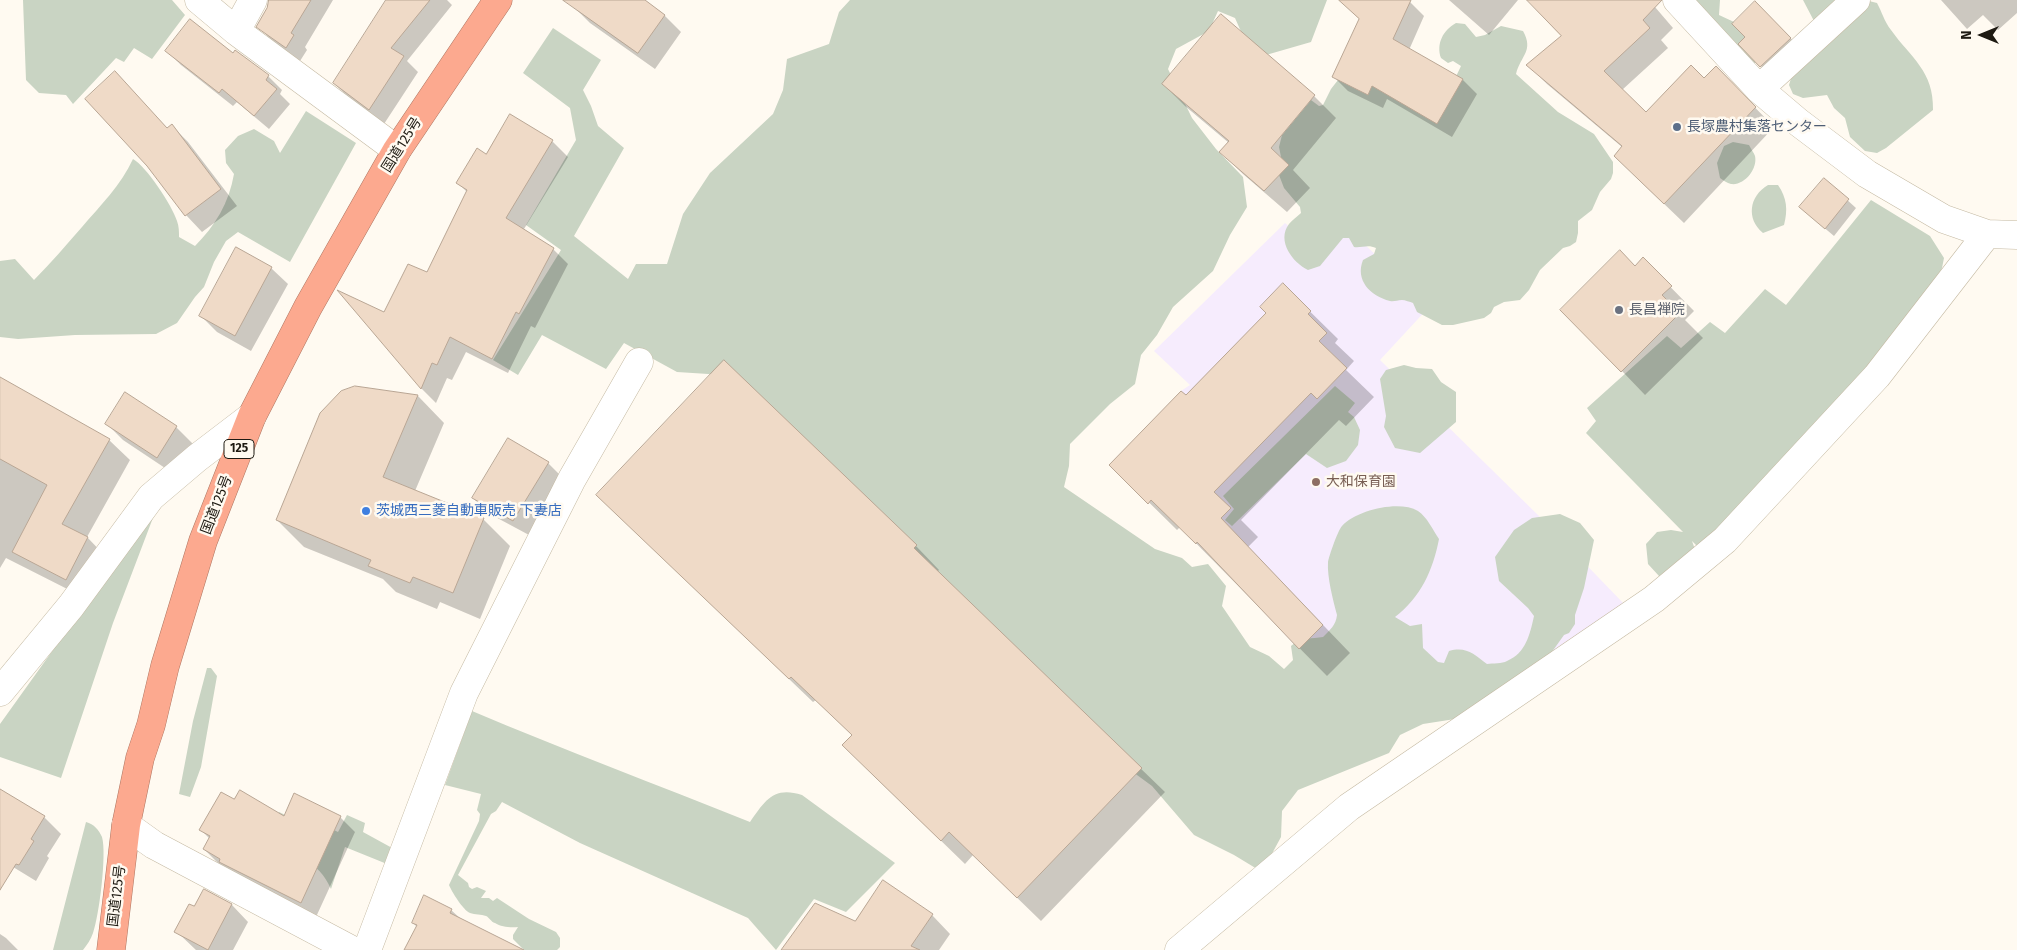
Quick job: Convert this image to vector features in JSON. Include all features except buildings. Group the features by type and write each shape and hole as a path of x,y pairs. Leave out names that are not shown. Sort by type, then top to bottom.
{"highway":[{"name":"国道125号","path":"111,950 126,825 140,758 151,724 165,666 203,541 252,416 308,307 397,150 498,0"}],"street":[{"path":"200,0 236,31 397,150"},
{"path":"236,31 253,0"},
{"path":"1676,0 1758,89 1806,128 1878,181 1944,219 1986,234 2017,235"},
{"path":"1758,89 1856,0"},
{"path":"1179,950 1349,806 1654,599 1725,540 1878,376 1986,234"},
{"path":"367,950 464,693 572,479 639,362"},
{"path":"0,692 71,606 151,497 196,458 252,416"},
{"path":"126,825 154,845 352,950"}],"shaded area":[{"name":"大和保育園","path":"1285,223 1320,252 1344,225 1430,306 1380,360 1540,517 1627,607 1479,707 1311,658 1293,643 1210,555 1152,500 1148,503 1109,465 1181,391 1190,385 1154,351"}],"green space":[{"path":"23,0 172,0 185,15 152,59 134,48 124,62 116,58 73,104 66,95 39,93 26,80"},
{"path":"850,0 1327,0 1311,42 1266,55 1247,45 1235,18 1218,11 1209,31 1176,49 1168,69 1192,118 1216,149 1243,177 1247,207 1230,235 1213,271 1173,307 1157,335 1141,355 1135,384 1110,404 1070,444 1069,466 1064,487 1155,549 1182,558 1192,567 1208,564 1226,586 1222,606 1250,647 1269,656 1284,669 1293,660 1291,646 1303,640 1323,637 1330,630 1337,615 1328,574 1330,554 1340,528 1349,520 1368,511 1400,506 1418,511 1430,524 1439,539 1429,572 1419,592 1395,617 1410,626 1422,624 1423,648 1438,662 1444,663 1449,651 1465,650 1487,664 1503,663 1513,658 1523,648 1531,630 1534,616 1499,581 1495,557 1514,530 1532,518 1560,514 1580,523 1594,540 1584,588 1575,615 1575,624 1569,633 1564,635 1549,656 1455,719 1423,724 1400,735 1389,753 1298,790 1282,811 1281,837 1262,872 1234,855 1194,835 1152,786 1092,742 724,375 677,372 624,343 606,369 542,335 518,375 493,360 561,250 526,225 576,140 570,108 523,73 553,28 601,60 583,90 598,126 624,148 574,236 628,279 636,264 667,264 683,214 710,173 773,114 783,90 787,59 829,44 839,12"},
{"path":"1693,0 1720,0 1719,15 1734,22 1763,46 1754,65"},
{"path":"1803,0 1840,0 1814,21"},
{"path":"1869,1 1877,3 1889,27 1920,66 1930,85 1933,110 1886,148 1877,153 1865,151 1850,137 1845,118 1834,108 1827,95 1803,98 1793,94 1789,85 1792,75"},
{"path":"1456,23 1465,24 1476,37 1485,35 1501,26 1523,31 1527,48 1516,74 1558,112 1594,134 1613,162 1613,173 1611,179 1600,192 1592,210 1578,221 1576,242 1563,248 1540,270 1529,290 1520,300 1504,302 1494,307 1491,313 1484,318 1453,325 1442,325 1417,312 1413,303 1403,300 1391,301 1383,299 1366,286 1361,274 1361,267 1363,260 1374,254 1376,248 1370,246 1354,247 1349,238 1343,238 1320,266 1308,270 1292,257 1285,244 1285,231 1289,224 1301,213 1300,207 1284,188 1279,175 1281,157 1279,147 1282,135 1311,100 1319,106 1323,105 1338,80 1361,72 1450,89 1461,66 1453,61 1448,63 1441,58 1439,48 1444,33"},
{"path":"306,111 356,143 290,262 238,232 226,241 214,262 204,287 177,323 156,334 75,335 18,339 0,337 0,261 15,259 34,280 110,195 133,159 145,169 170,206 178,223 179,237 195,246 215,222 229,195 234,174 226,163 225,150 238,136 254,129 274,141 280,153"},
{"path":"1733,142 1749,145 1755,155 1754,166 1749,176 1736,184 1731,184 1720,178 1717,163 1724,146"},
{"path":"1768,185 1778,185 1785,199 1786,214 1784,225 1763,233 1754,221 1752,208 1757,195"},
{"path":"1871,200 1930,236 1944,258 1942,268 1932,290 1835,406 1700,549 1692,541 1697,555 1678,577 1659,576 1648,564 1646,544 1657,532 1671,530 1683,532 1586,433 1596,421 1587,408 1667,336 1681,348 1710,322 1725,333 1765,289 1786,305"},
{"path":"1404,365 1432,369 1441,382 1456,392 1456,422 1420,453 1395,448 1384,427 1386,416 1380,379 1386,370"},
{"path":"1335,386 1355,403 1348,412 1354,417 1360,430 1358,445 1346,461 1327,468 1306,454 1232,526 1225,520 1234,509 1223,496"},
{"path":"159,502 113,623 61,778 0,757 0,724"},
{"path":"207,668 211,668 217,676 201,767 190,797 179,794 193,721"},
{"path":"472,711 750,822 771,797 784,792 802,795 895,863 846,912 814,899 776,950 748,918 580,843 502,802 496,811 491,814 458,875 472,889 477,887 486,891 481,898 489,898 493,901 497,898 529,919 556,932 560,938 560,947 557,950 524,950 513,939 513,935 518,927 500,925 492,922 486,916 470,913 461,905 449,885 479,821 480,814 477,810 481,794 445,785"},
{"path":"279,812 308,826 312,819 338,832 347,815 365,823 363,832 394,849 387,864 345,847 331,889 326,879 312,865 296,855 267,843"},
{"path":"86,822 98,830 102,837 103,845 102,885 95,925 91,937 83,950 53,950"}],"place":[{"name":"長塚農村集落センター","path":"1677,127"},
{"name":"長昌禅院","path":"1619,310"},
{"name":"大和保育園","path":"1316,482"},
{"name":"茨城西三菱自動車販売 下妻店","path":"366,511"}]}
